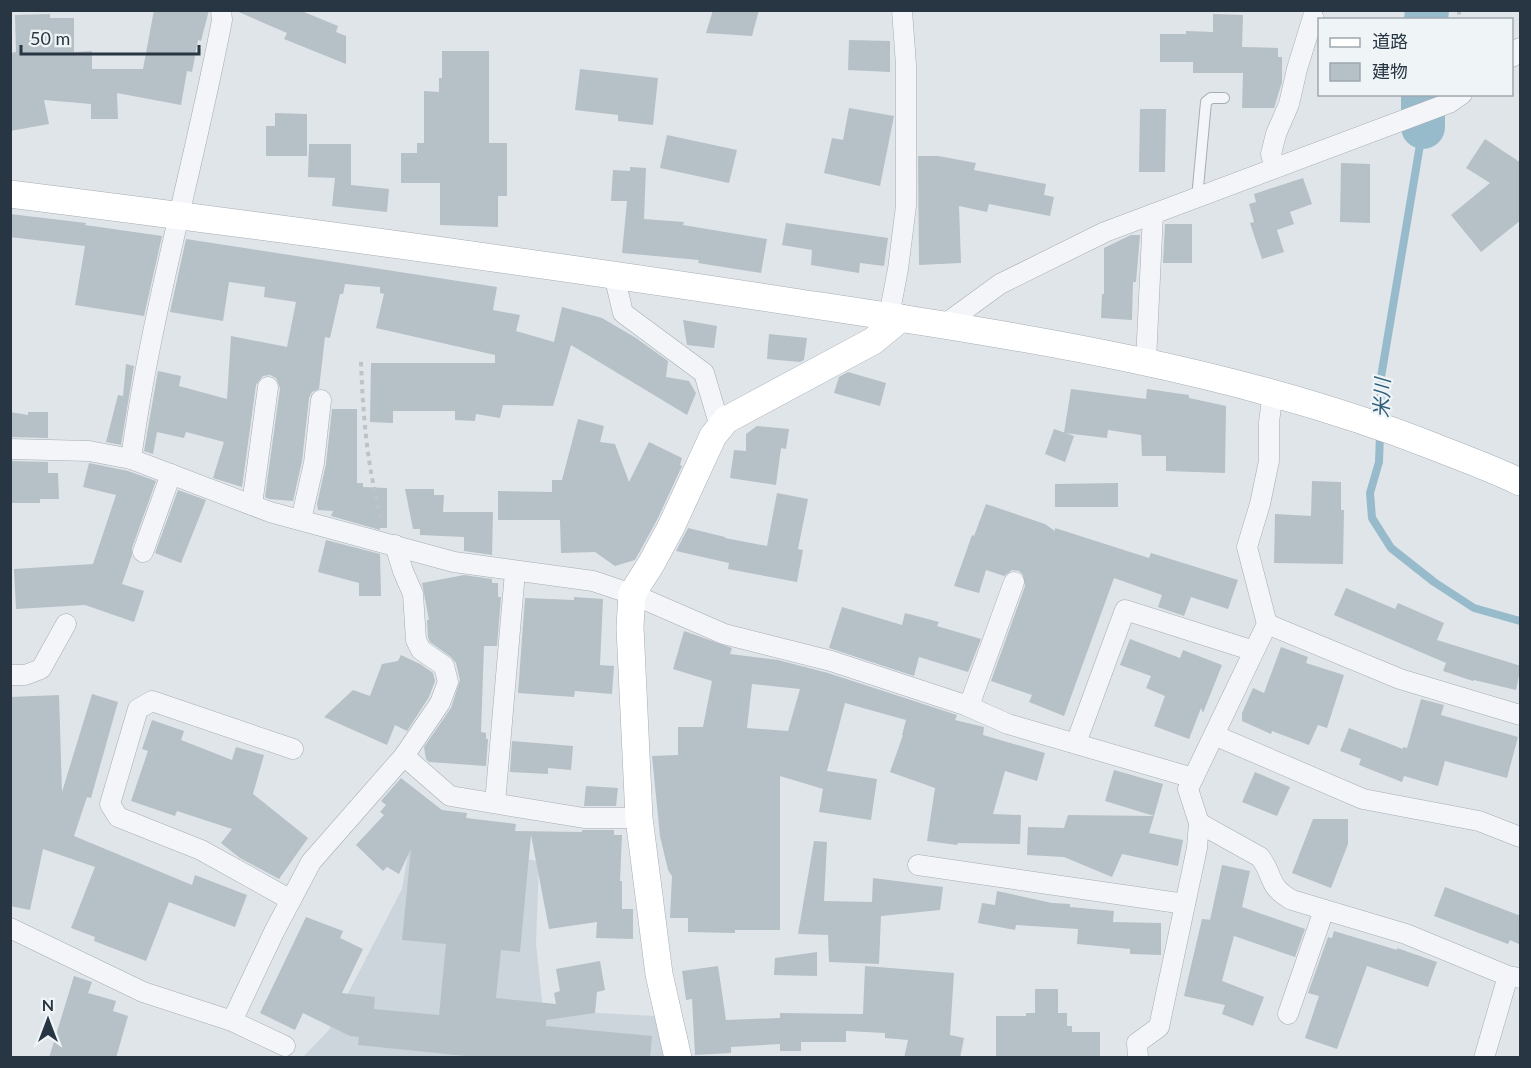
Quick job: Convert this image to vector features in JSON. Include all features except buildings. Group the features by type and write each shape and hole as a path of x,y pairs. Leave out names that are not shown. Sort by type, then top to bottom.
{"street":[{"path":"131,459 138,405 169,255 205,109 222,20 221,10"},
{"path":"678,1058 659,974 639,818 630,627 632,594 671,527 713,436 726,420 873,341 895,317 906,206 906,65 902,10"},
{"path":"1275,168 1271,154 1276,134 1289,104 1313,17"},
{"path":"945,324 1000,284 1105,232 1455,99"},
{"path":"10,194 614,275 945,324 1146,361 1273,392 1336,411 1392,430 1521,482"},
{"path":"1146,361 1153,214"},
{"path":"614,275 623,313 704,373 720,427"},
{"path":"252,505 268,387"},
{"path":"1138,1058 1137,1043 1159,1027 1197,848 1199,823 1188,789 1267,624 1247,547 1260,504 1269,461 1269,422 1273,392"},
{"path":"301,520 314,464 321,400"},
{"path":"10,449 89,451 131,459 270,512 454,562 593,581 632,594 724,634 831,662 969,706 1008,724 1193,778"},
{"path":"143,552 171,474"},
{"path":"232,1021 311,862 405,756 440,703 448,682 444,666 421,650 416,640 413,594 392,545"},
{"path":"495,803 515,572"},
{"path":"969,706 1014,582"},
{"path":"1076,742 1125,610 1254,651"},
{"path":"10,675 25,675 42,669 66,624"},
{"path":"1267,624 1400,679 1521,715"},
{"path":"291,900 201,850 118,817 110,804 138,709 152,701 293,748"},
{"path":"1214,735 1363,800 1479,821 1521,837"},
{"path":"405,756 450,796 584,818 639,818"},
{"path":"1199,823 1260,857 1278,892 1292,900 1406,934 1514,977 1484,1058"},
{"path":"918,865 1185,904"},
{"path":"1288,1014 1324,910"},
{"path":"10,928 143,992 232,1021 285,1046"}],"lane":[{"path":"1197,198 1206,102 1211,98 1224,98"}],"path":[{"path":"361,362 363,416 377,504 392,545"}],"shaded area":[{"path":"410,842 539,861 536,943 543,1010 655,1016 664,1058 302,1058 329,1030 402,889"}],"waterway":[{"name":"米川","path":"1426,18 1427,10"},
{"name":"米川","path":"1423,96 1423,127"},
{"name":"米川","path":"1380,422 1381,377 1423,127"},
{"name":"米川","path":"1380,434 1379,462 1370,493 1372,518 1391,548 1434,582 1474,608 1520,621"}]}
